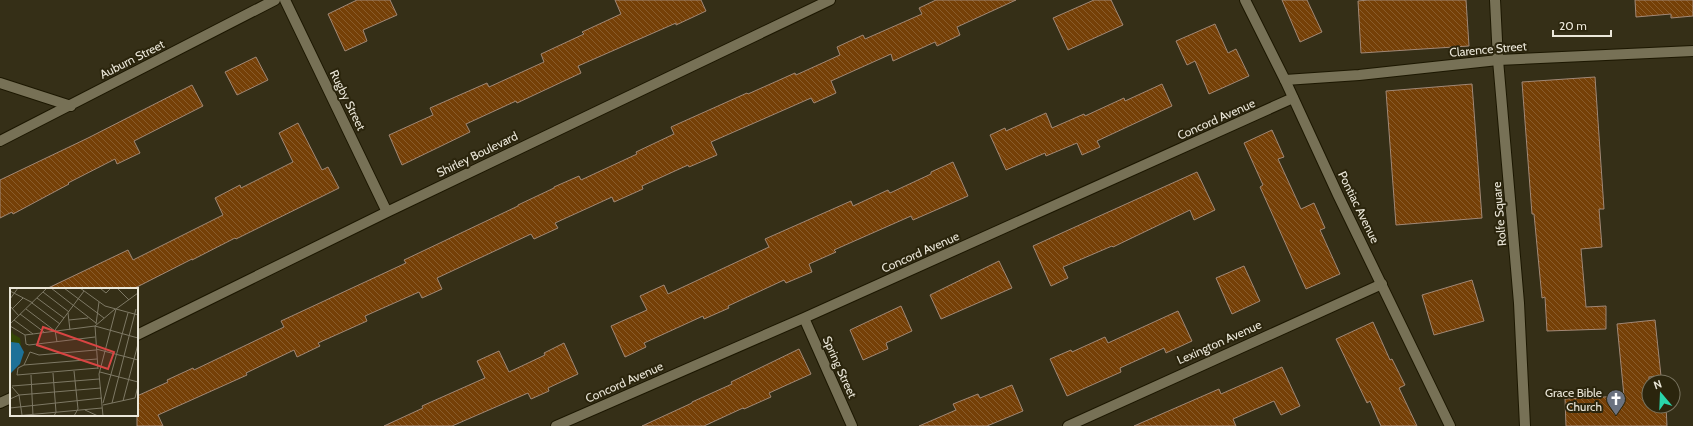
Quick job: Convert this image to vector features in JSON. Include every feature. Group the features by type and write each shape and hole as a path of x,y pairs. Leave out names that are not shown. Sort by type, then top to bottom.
{"street":[{"name":"Auburn Street","path":"0,141 71,106 275,0"},
{"name":"Rugby Street","path":"285,0 387,212"},
{"name":"Shirley Boulevard","path":"138,335 387,212 830,0"},
{"name":"Pontiac Avenue","path":"1245,0 1285,80 1338,195 1450,426"},
{"name":"Rolfe Square","path":"1495,0 1498,60 1519,303 1525,426"},
{"name":"Clarence Street","path":"1285,80 1358,75 1498,60 1693,51"},
{"path":"0,83 71,106"},
{"name":"Concord Avenue","path":"556,426 804,318 1293,98"},
{"name":"Lexington Avenue","path":"1068,426 1382,284"},
{"name":"Spring Street","path":"804,318 852,426"},
{"path":"0,403 10,398"}],"building":[{"path":"357,0 390,0 397,15 363,30 367,41 345,51 328,14"},
{"path":"615,0 701,0 706,11 578,66 581,73 517,103 516,101 466,124 470,132 402,165 389,135 433,115 430,108 487,83 489,87 544,62 541,54 584,34 582,32 621,14"},
{"path":"936,0 1016,0 957,27 960,35 937,46 935,42 893,61 891,54 831,81 836,93 814,103 811,98 711,142 717,155 689,167 688,165 642,186 643,189 614,202 612,197 555,223 558,228 534,239 531,234 437,278 442,289 422,298 419,292 365,316 367,321 318,343 320,346 297,357 294,350 246,373 247,375 158,415 163,426 137,426 138,396 168,382 167,380 193,368 194,370 284,327 281,321 406,263 404,260 518,206 554,187 579,176 581,180 637,154 636,152 674,134 671,127 747,93 748,94 795,73 796,75 840,55 837,47 863,35 865,39 922,14 919,8"},
{"path":"1094,0 1111,0 1123,25 1068,50 1053,18"},
{"path":"1282,0 1307,0 1322,32 1300,42"},
{"path":"1466,0 1469,46 1361,53 1358,1"},
{"path":"1635,0 1693,0 1693,16 1671,18 1671,14 1636,17"},
{"path":"1215,24 1228,53 1236,49 1249,76 1209,94 1195,61 1187,65 1176,41"},
{"path":"256,57 268,80 237,95 225,72"},
{"path":"1595,77 1604,209 1599,209 1602,247 1581,249 1586,307 1606,306 1606,329 1547,331 1545,297 1542,298 1534,214 1532,214 1522,82"},
{"path":"1162,84 1172,106 1097,141 1100,147 1082,155 1077,143 1046,156 1045,153 1006,170 990,135 1005,128 1006,131 1046,113 1052,128 1084,114 1085,116 1124,98 1125,101"},
{"path":"1472,84 1482,218 1396,225 1386,91"},
{"path":"192,85 203,106 134,141 140,153 117,164 115,159 13,214 12,212 0,218 0,180 88,138"},
{"path":"298,123 322,170 328,167 339,188 135,288 48,288 128,250 133,260 223,215 215,198 240,185 241,188 293,162 279,133"},
{"path":"1272,130 1284,157 1278,159 1301,209 1314,203 1325,228 1320,230 1340,274 1306,289 1260,187 1263,185 1244,143"},
{"path":"953,162 968,196 913,220 911,216 834,250 836,252 809,264 812,272 786,283 784,280 704,319 703,316 644,343 646,347 625,357 611,326 647,310 640,296 664,285 668,294 769,247 765,239 851,201 853,206 888,190 890,193"},
{"path":"1197,172 1215,210 1194,220 1190,210 1113,247 1112,246 1063,267 1068,278 1051,286 1033,246"},
{"path":"999,261 1012,288 941,319 930,295"},
{"path":"1244,266 1260,301 1232,314 1216,278"},
{"path":"1472,280 1484,321 1434,335 1422,295"},
{"path":"901,306 912,331 886,343 888,349 863,360 850,330"},
{"path":"1178,311 1192,341 1166,353 1164,348 1120,368 1121,372 1067,396 1050,359 1071,350 1072,352 1105,337 1108,343"},
{"path":"1655,320 1661,374 1641,374 1641,414 1666,414 1667,426 1566,426 1565,399 1624,396 1617,324"},
{"path":"1373,322 1390,360 1392,359 1405,385 1399,388 1417,426 1381,426 1370,401 1367,403 1336,339"},
{"path":"564,343 578,374 548,388 549,391 531,399 528,393 452,426 384,426 423,408 422,406 485,378 477,361 499,351 509,372 545,355 544,353"},
{"path":"799,349 811,374 769,393 771,397 704,426 642,426 732,384 731,382"},
{"path":"1282,367 1300,406 1281,415 1274,401 1233,419 1236,426 1134,426 1219,389 1221,394"},
{"path":"1012,385 1023,411 987,426 919,426 956,410 953,404 978,394 980,398"}],"place":[{"name":"Grace Bible Church","path":"1616,416"}]}
